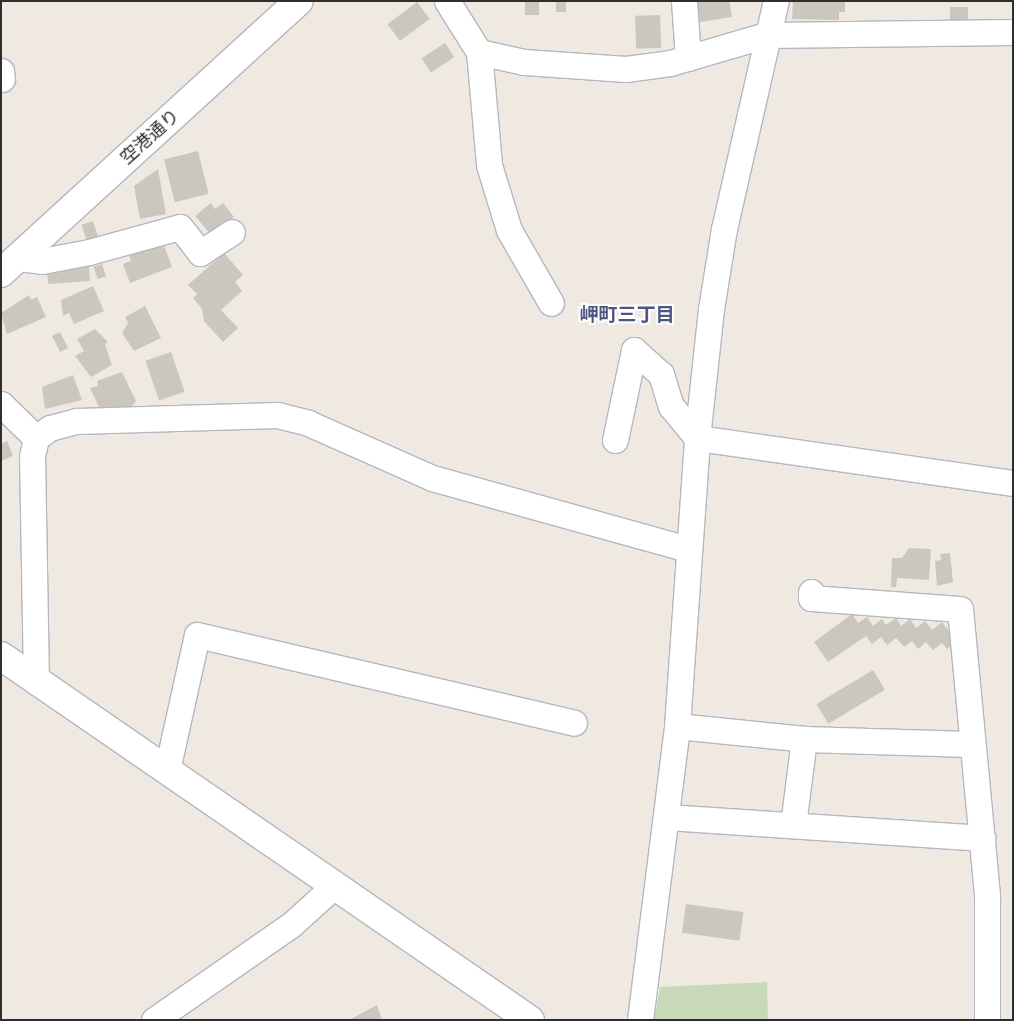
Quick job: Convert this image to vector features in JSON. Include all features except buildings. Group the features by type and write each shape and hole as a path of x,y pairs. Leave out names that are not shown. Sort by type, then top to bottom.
{"street":[{"name":"空港通り","path":"7,260 271,1"},
{"name":"空港通り","path":"7,260 299,1"},
{"path":"447,1 479,52 489,165 510,230 551,303"},
{"path":"684,1 688,58"},
{"path":"640,1020 668,817 677,726 697,438 724,229 766,35 776,1"},
{"path":"479,52 524,62 626,69 688,58 766,35 1013,32"},
{"path":"1,71 2,79"},
{"path":"7,260 42,261 89,252 180,226 200,254 232,232"},
{"path":"615,440 634,350 661,374 671,406 697,438 1013,483"},
{"path":"1,404 36,438"},
{"path":"36,682 36,548 30,492 36,438 50,428 77,421 277,415 308,423 432,478 688,548"},
{"path":"812,592 811,598 960,609 970,744 982,838 987,897 987,1020"},
{"path":"167,770 197,635 574,723"},
{"path":"1,656 36,682 530,1020"},
{"path":"677,726 804,738 970,744"},
{"path":"793,825 804,738"},
{"path":"668,817 982,838"},
{"path":"154,1020 292,924 335,885"}],"green space":[{"path":"767,982 768,1020 654,1020 660,987"}],"district":[{"name":"岬町三丁目","path":"627,315"}]}
